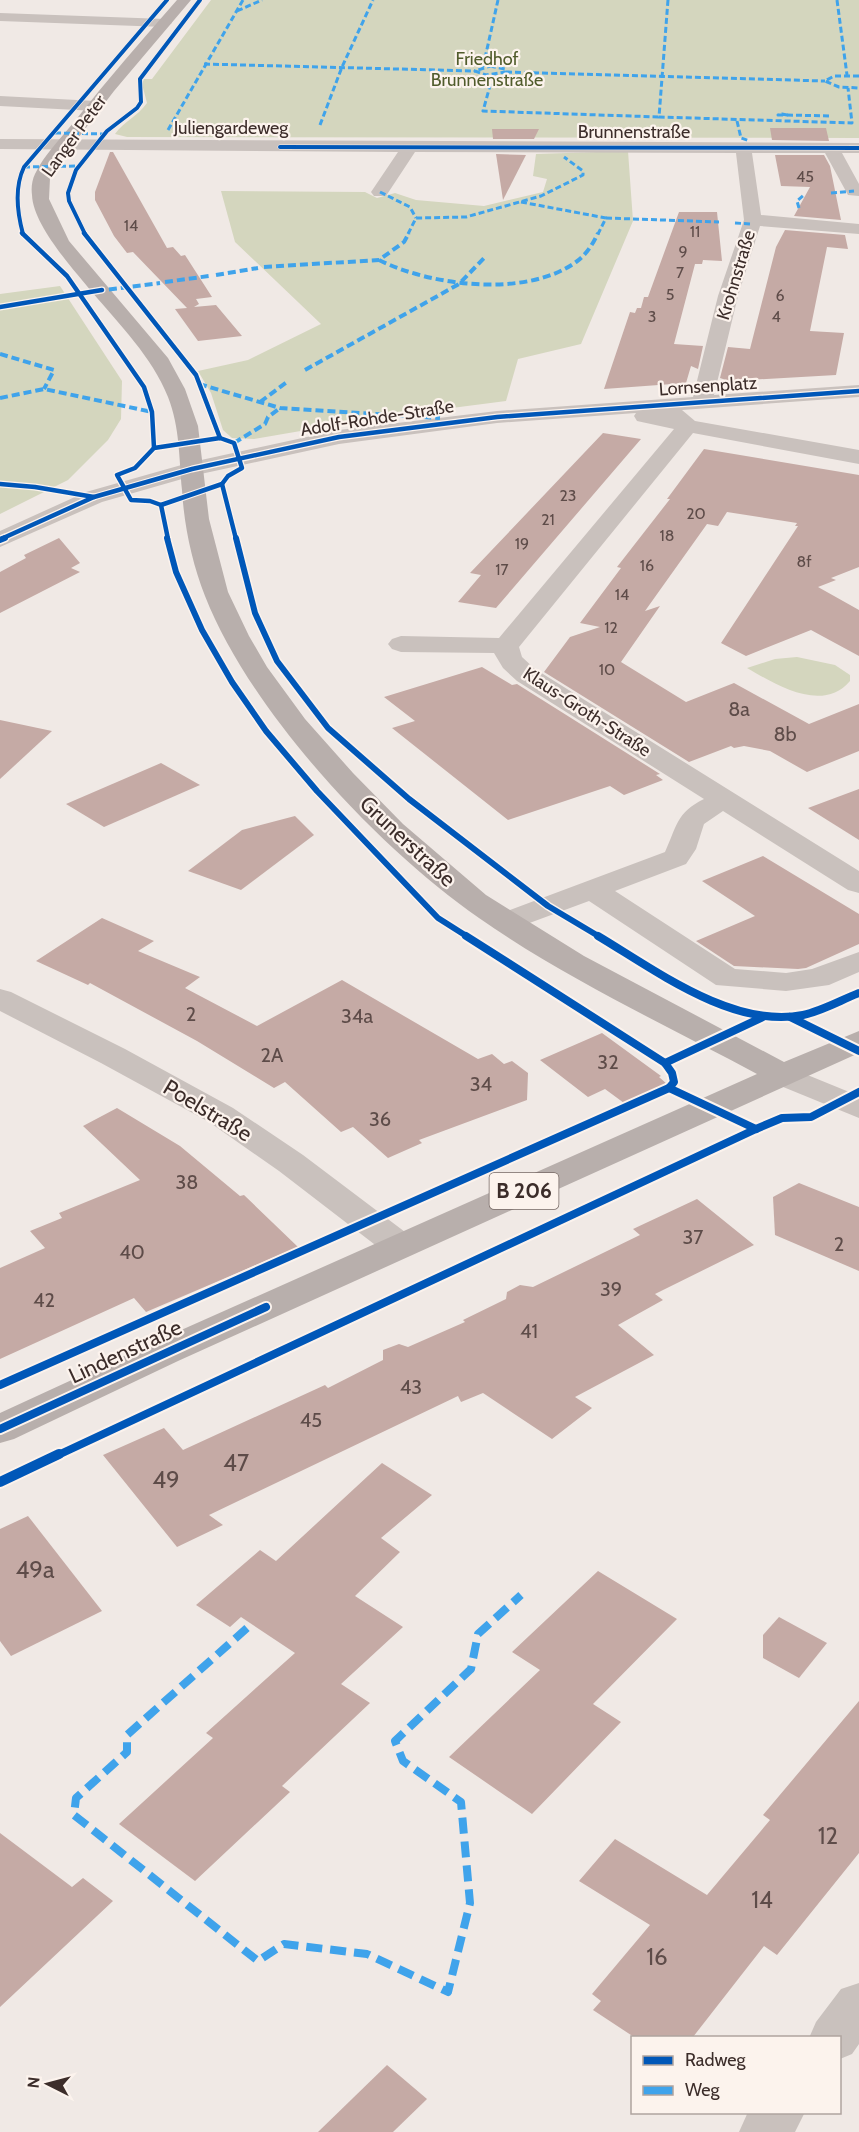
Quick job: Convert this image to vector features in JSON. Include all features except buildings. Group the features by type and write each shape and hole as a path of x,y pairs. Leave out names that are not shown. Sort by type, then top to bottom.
{"main road":[{"name":"Langer Peter","path":"184,0 63,146 41,178 40,199 61,243 161,362 173,383 186,418 192,469"},
{"name":"Grunerstraße","path":"192,469 194,494 211,577 221,604 256,670 303,736 349,786 445,878 505,922 602,979 783,1075"},
{"name":"Lindenstraße","path":"0,1429 400,1246 859,1041"}],"street":[{"path":"0,17 165,23"},
{"path":"0,102 96,106"},
{"name":"Juliengardeweg","path":"0,144 409,148"},
{"name":"Krohnstraße","path":"702,402 729,296 753,220 743,147"},
{"path":"380,192 409,148"},
{"name":"Brunnenstraße","path":"409,148 859,148"},
{"path":"831,148 856,184"},
{"path":"780,222 783,213 799,208 859,212"},
{"path":"753,220 859,230"},
{"name":"Lornsenplatz","path":"558,412 859,391"},
{"name":"Lornsenplatz","path":"664,405 688,426"},
{"name":"Lornsenplatz","path":"613,408 688,426 859,457"},
{"name":"Adolf-Rohde-Straße","path":"0,540 94,496 192,469 339,437 395,428 558,412"},
{"name":"Klaus-Groth-Straße","path":"688,426 506,646 506,653 526,675 859,884"},
{"path":"401,644 506,646"},
{"path":"505,922 676,858 683,850 694,818 724,799"},
{"path":"593,890 727,978 786,982 818,978 859,961"},
{"name":"Poelstraße","path":"0,999 93,1045 221,1115 291,1163 400,1246"},
{"path":"783,1075 859,1108"},
{"path":"835,2036 859,2005"},
{"path":"765,2132 778,2114"}],"green space":[{"name":"Friedhof Brunnenstraße","path":"211,0 859,0 859,138 127,137 115,134 147,103 142,84 144,79 152,79"},
{"path":"628,151 633,221 581,344 518,359 506,401 382,417 254,439 232,438 223,430 211,393 198,371 248,360 321,324 235,242 221,191 365,192 377,198 395,193 416,200 484,206 543,192 547,179 533,176 536,154"},
{"path":"60,286 122,381 121,419 108,440 68,480 0,514 0,294"},
{"path":"797,657 835,665 850,675 850,681 839,691 812,696 785,688 747,668 775,659"}],"marked path":[{"path":"168,130 243,0"},
{"path":"237,11 262,0"},
{"path":"320,125 342,67 373,0"},
{"path":"483,67 498,0"},
{"path":"668,0 659,117 852,123 848,88"},
{"path":"837,0 847,75"},
{"path":"204,64 475,71"},
{"path":"506,72 505,69 490,66 475,71 486,75 506,72 825,81"},
{"path":"493,75 483,111 659,117"},
{"path":"859,76 834,76 825,81 839,87 859,88"},
{"path":"782,114 787,115 778,115 782,114"},
{"path":"787,115 832,116"},
{"path":"737,121 741,138 750,141"},
{"path":"55,133 105,134"},
{"path":"264,267 379,260 404,242 416,218 466,217 541,196 583,175 583,171 564,157"},
{"path":"24,167 79,166"},
{"path":"831,193 854,191"},
{"path":"380,192 410,207 416,218"},
{"path":"799,208 797,201 804,195"},
{"path":"379,260 422,277 449,281 477,284 533,280 557,273 580,259 593,242 606,218 521,202"},
{"path":"606,218 719,222"},
{"path":"735,223 751,224"},
{"path":"305,370 459,284 486,256"},
{"path":"216,275 258,268"},
{"path":"165,282 209,276"},
{"path":"97,291 160,283"},
{"path":"0,354 54,370 44,389"},
{"path":"260,402 287,382"},
{"path":"199,384 280,408 440,418"},
{"path":"0,398 44,389 152,412"},
{"path":"234,443 265,424 268,417 280,408"},
{"path":"247,1628 127,1735 127,1752 76,1798 74,1815 258,1961 284,1944 367,1954 448,1992 470,1903 461,1802 403,1761 395,1741 471,1669 478,1634 521,1595"}],"cycle path":[{"path":"154,448 220,438 234,443 242,468 233,472 222,484 161,505 150,501 131,500 117,475 135,468 154,448 152,412 144,387 67,276 22,234 17,203 19,178 24,167 167,0"},
{"path":"200,0 140,79 141,102 137,108 107,131 76,170 68,193 69,201 85,234 196,375 220,438"},
{"path":"280,147 859,148"},
{"path":"0,307 102,290"},
{"path":"0,540 94,497 192,469 339,437 497,417 859,391"},
{"path":"0,484 35,487 94,497"},
{"path":"222,484 255,613 277,661 328,728 409,799 548,906 689,990 763,1017 804,1015 859,993"},
{"path":"161,505 176,572 202,630 232,682 283,753 438,918 665,1063 672,1073 674,1082 669,1088 756,1129"},
{"path":"665,1063 763,1017"},
{"path":"790,1017 859,1051"},
{"path":"0,1385 669,1088"},
{"path":"0,1482 756,1129 782,1118 811,1117 859,1092"},
{"path":"0,1429 266,1307"}]}
